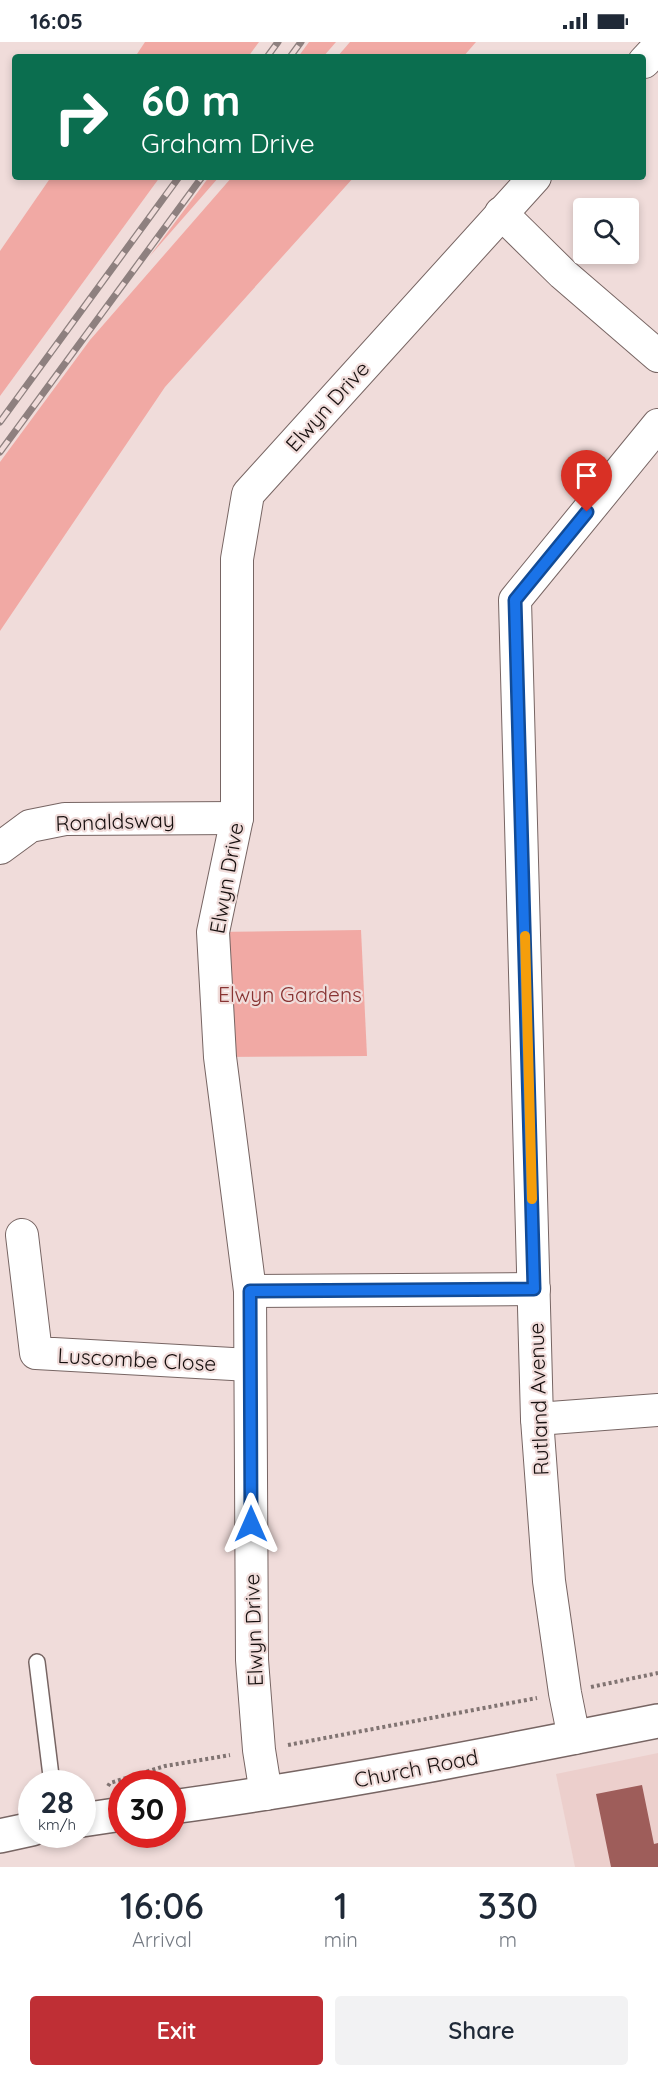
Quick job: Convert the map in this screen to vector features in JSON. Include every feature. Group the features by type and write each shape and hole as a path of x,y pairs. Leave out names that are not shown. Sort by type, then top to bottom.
{"street":[{"path":"646,60 658,47"},
{"name":"Elwyn Drive","path":"266,1794 252,1660 250,1291 220,1057 213,933 237,818 237,559 248,494 532,180"},
{"path":"501,213 563,274 658,356"},
{"name":"Rutland Avenue","path":"574,1738 565,1693 549,1581 537,1419 515,600 658,425"},
{"name":"Ronaldsway","path":"0,848 30,826 65,819 237,818"},
{"name":"Luscombe Close","path":"22,1234 36,1353 250,1365"},
{"path":"250,1291 534,1289"},
{"path":"537,1419 658,1410"},
{"name":"Church Road","path":"186,1805 266,1794 658,1721"},
{"path":"0,1836 18,1832"}],"lane":[{"path":"37,1662 50,1770"}],"path":[{"path":"152,1770 565,1693 658,1673"}],"shaded area":[{"path":"658,1753 658,1867 575,1867 556,1774"}],"green space":[{"path":"145,42 259,42 250,54 137,54"},
{"path":"309,42 336,42 326,54 300,54"},
{"path":"350,42 476,42 466,54 340,54"},
{"path":"49,180 158,180 0,396 0,251"},
{"path":"207,180 216,180 149,257"},
{"path":"229,180 351,180 165,387 0,631 0,462 90,340"},
{"name":"Elwyn Gardens","path":"361,930 367,1056 220,1057 213,932"}],"building":[{"path":"642,1785 654,1844 658,1843 658,1867 611,1867 596,1794"}],"railway":[{"path":"269,54 278,42"},
{"path":"292,54 301,42"},
{"path":"0,422 177,180"},
{"path":"0,452 200,180"}],"slow traffic":[{"path":"525,936 532,1199"}],"route":[{"path":"251,1524 250,1291 534,1289 515,600 587,512"}]}
